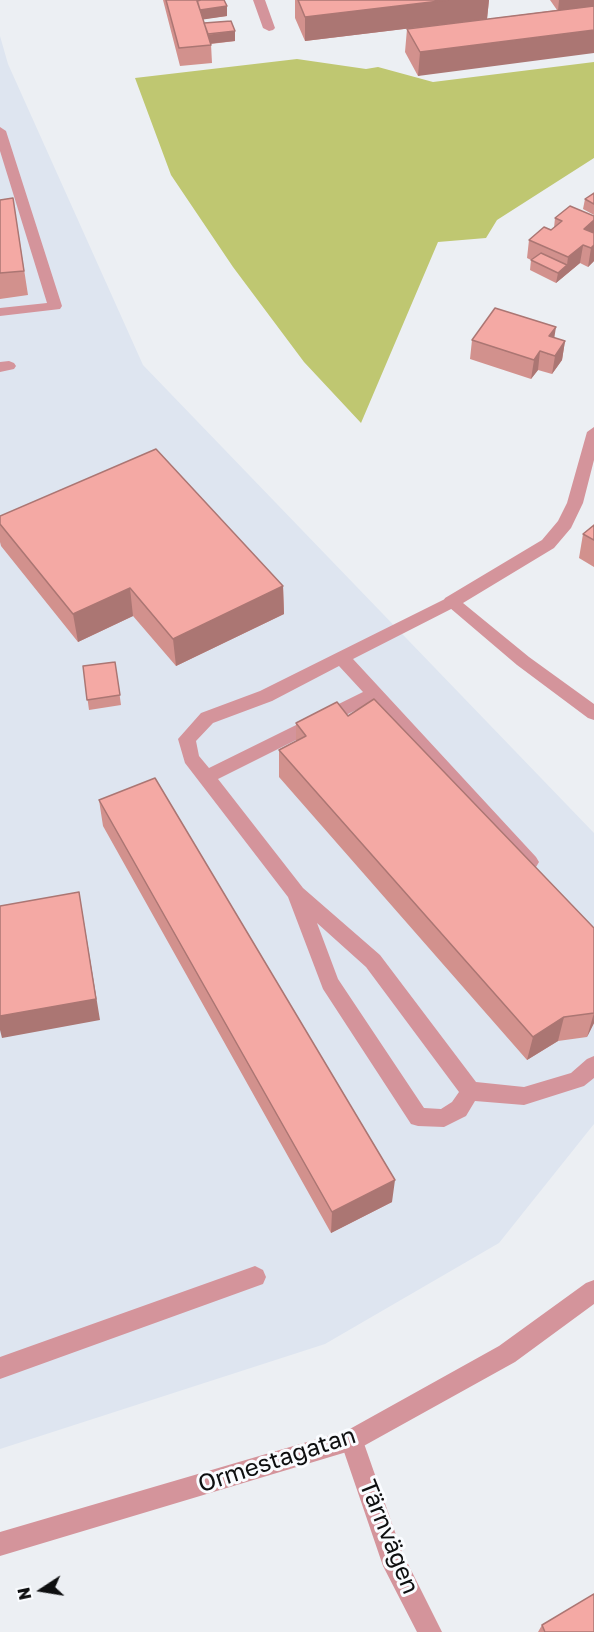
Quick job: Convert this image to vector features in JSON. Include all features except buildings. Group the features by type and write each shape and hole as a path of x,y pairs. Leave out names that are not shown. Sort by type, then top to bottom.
{"street":[{"path":"259,0 269,28"},
{"path":"0,131 55,306 0,312"},
{"path":"594,432 575,502 565,524 548,544 451,602 342,658 266,696 207,718 187,739 191,758 296,893 373,961 470,1091 524,1096 577,1080 594,1065"},
{"path":"451,602 523,661 594,713"},
{"path":"342,658 545,878"},
{"path":"206,777 375,693"},
{"path":"296,893 330,983 418,1117 444,1118 459,1109 470,1091"},
{"path":"0,1368 255,1276"},
{"name":"Ormestagatan","path":"0,1544 352,1440 507,1354 594,1291"},
{"name":"Tärnvägen","path":"352,1440 392,1557 430,1632"}],"shaded area":[{"path":"0,36 8,64 143,365 594,833 594,1124 499,1243 325,1344 0,1449"}],"green space":[{"path":"297,59 366,69 378,67 433,82 594,62 594,158 497,220 486,238 438,242 361,423 304,362 233,267 171,175 135,78"}]}
